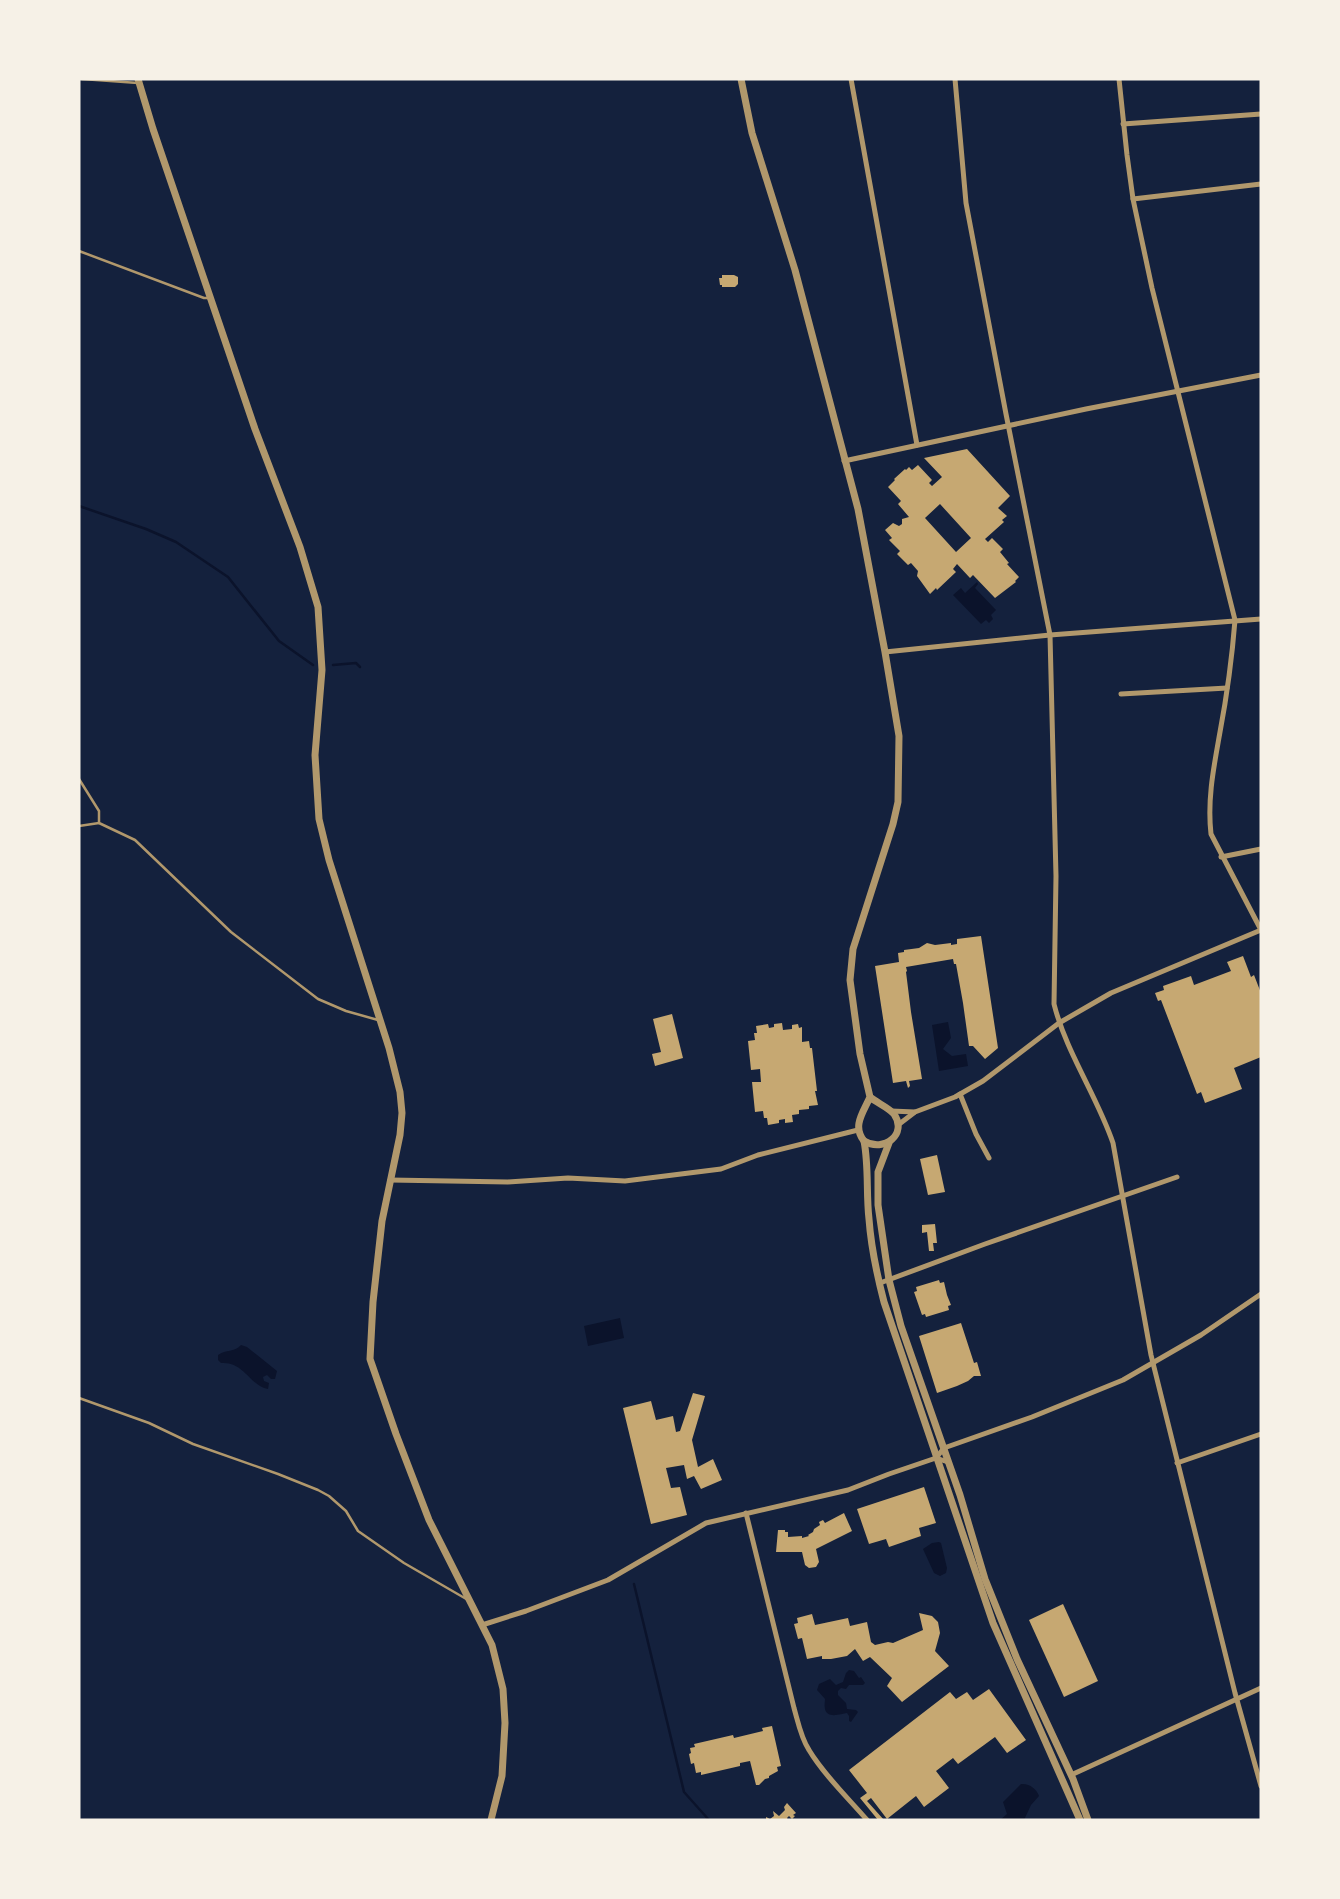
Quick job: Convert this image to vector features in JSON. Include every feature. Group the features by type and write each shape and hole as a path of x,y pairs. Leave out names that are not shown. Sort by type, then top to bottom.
{"street":[{"path":"741,79 752,133 795,270 858,509 886,652 899,736 898,799 893,823 853,947 850,980 860,1054 870,1097 891,1111 915,1112"},
{"path":"851,79 917,445"},
{"path":"955,79 966,204 1050,635 1056,876 1054,1003 1059,1023 1110,1133 1119,1168 1153,1364 1261,1786"},
{"path":"1088,1820 1071,1775 1017,1659 985,1578 944,1448 901,1326 890,1280 878,1205 878,1172 898,1125 915,1112 960,1094 983,1081 1059,1023 1128,985 1261,930 1211,834 1209,819 1212,781 1232,657 1235,620 1152,288 1133,199 1119,79"},
{"path":"139,81 210,298 255,429 300,547 318,607 323,670 315,755 319,818 329,860 400,1092 402,1113 382,1221 370,1359 429,1520 492,1645 503,1689 505,1723 502,1776 491,1820"},
{"path":"1124,124 1261,114"},
{"path":"1133,199 1261,184"},
{"path":"844,461 1008,425 1261,376"},
{"path":"886,652 1050,635 1261,619"},
{"path":"1121,694 1227,688"},
{"path":"1221,857 1261,849"},
{"path":"960,1094 989,1158"},
{"path":"870,1097 858,1123 858,1130 867,1156 869,1220 880,1283 891,1322 993,1623 1080,1820"},
{"path":"863,1112 881,1106"},
{"path":"891,1111 898,1125"},
{"path":"390,1180 508,1182 568,1178 625,1181 721,1169 758,1155 858,1130"},
{"path":"864,1141 877,1146 889,1142"},
{"path":"880,1283 1177,1177"},
{"path":"482,1625 594,1586 648,1558 699,1526 848,1490 936,1458 944,1448 1044,1413 1123,1380 1201,1335 1261,1294"},
{"path":"1177,1463 1261,1434"},
{"path":"936,1458 948,1462"},
{"path":"746,1513 803,1738 819,1765 867,1820"},
{"path":"1071,1775 1261,1688"}],"lane":[{"path":"82,79 139,81"},
{"path":"79,251 210,298"},
{"path":"79,779 99,811 99,823"},
{"path":"79,826 99,823 135,840 230,932 318,999 380,1021"},
{"path":"79,1398 318,1490 345,1511 358,1531 404,1563 470,1602"}],"water":[{"path":"977,582 975,588 996,610 989,623 986,620 981,624 953,595 961,588 965,593"},
{"path":"948,1022 951,1038 943,1049 952,1056 966,1054 968,1066 939,1071 932,1025"},
{"path":"620,1318 624,1338 588,1346 584,1326"},
{"path":"241,1345 277,1371 275,1379 267,1375 263,1377 264,1381 269,1383 268,1389 256,1383 236,1366 218,1360 218,1355"},
{"path":"939,1542 947,1568 946,1573 940,1576 934,1573 923,1549"},
{"path":"849,1670 854,1671 865,1683 849,1685 838,1691 847,1709 858,1712 851,1722 847,1713 828,1714 825,1699 817,1690 819,1684 830,1679 836,1685 843,1682"},
{"path":"1021,1784 1032,1787 1039,1796 1024,1820 1000,1820 1007,1814 1003,1802"}],"building":[{"path":"722,275 738,277 738,284 735,287 722,287 719,278 722,278"},
{"path":"967,449 1010,496 998,508 1007,516 1002,520 1004,522 985,539 988,542 992,538 1003,549 1000,552 1019,577 995,598 973,575 970,578 957,564 953,569 956,572 930,594 917,576 918,571 897,554 900,551 889,540 892,538 885,530 893,523 899,526 902,519 909,517 898,504 901,501 888,487 894,479 905,469 909,467 912,470 918,465 932,480 929,483 932,486 942,477 924,458","holes":["940,504 971,538 956,552 925,518"]},
{"path":"981,936 998,1048 985,1059 973,1046 969,1046 953,959 906,967 922,1079 909,1081 908,1088 906,1081 893,1083 875,966 899,962 898,953 919,948 927,943 951,945 957,944 957,939"},
{"path":"1243,956 1261,993 1261,1057 1234,1068 1242,1089 1205,1103 1201,1092 1197,1094 1161,1000 1158,1001 1155,993 1164,990 1163,986 1191,976 1194,985 1231,971 1227,962"},
{"path":"672,1014 683,1058 655,1066 652,1054 661,1052 653,1019"},
{"path":"782,1023 783,1030 792,1029 792,1025 798,1024 799,1028 802,1027 802,1042 809,1041 818,1105 799,1110 799,1114 792,1115 793,1122 785,1123 785,1119 768,1125 763,1111 755,1112 752,1082 761,1082 760,1069 751,1070 748,1041 755,1040 756,1026 768,1024 769,1028"},
{"path":"937,1155 945,1192 928,1195 920,1159"},
{"path":"935,1224 937,1243 933,1243 934,1251 929,1251 927,1232 922,1233 922,1225"},
{"path":"939,1280 940,1283 944,1282 951,1305 948,1306 949,1310 926,1317 925,1314 922,1315 914,1292 917,1291 916,1287"},
{"path":"961,1323 981,1376 974,1376 937,1393 919,1336"},
{"path":"693,1393 705,1396 692,1440 698,1467 713,1459 722,1480 701,1489 694,1476 687,1479 684,1465 666,1468 671,1488 680,1487 687,1515 651,1524 623,1408 651,1401 656,1420 673,1416 676,1432 680,1431"},
{"path":"924,1487 936,1523 919,1528 921,1536 889,1547 886,1539 869,1544 857,1509"},
{"path":"844,1513 852,1531 816,1549 819,1562 816,1567 809,1568 805,1565 802,1552 776,1552 778,1530 788,1532 788,1537 802,1538 809,1536 820,1525 819,1522 823,1520 825,1523"},
{"path":"1063,1604 1098,1681 1064,1697 1029,1620"},
{"path":"919,1613 932,1616 938,1622 940,1633 935,1651 949,1666 902,1702 887,1686 892,1678 870,1657 863,1661 855,1649 847,1656 807,1659 802,1638 798,1639 794,1624 798,1623 797,1618 812,1614 815,1625 848,1618 850,1626 867,1622 871,1642 875,1645 893,1643 923,1630"},
{"path":"989,1689 1026,1740 1007,1753 995,1737 958,1764 953,1758 936,1771 949,1788 924,1807 916,1796 887,1819 871,1798 867,1801 884,1820 878,1820 860,1798 867,1793 849,1770 950,1692 956,1699 967,1692 973,1700"},
{"path":"772,1726 781,1766 759,1785 756,1785 750,1761 701,1775 701,1772 696,1773 694,1763 691,1764 689,1754 690,1748 695,1747 694,1744 733,1735 734,1738"},
{"path":"787,1803 796,1813 792,1819 789,1816 788,1820 766,1820 766,1817 770,1819 774,1816 773,1811 779,1816"}],"waterway":[{"path":"79,506 176,542 228,577 279,641 313,665"},
{"path":"333,665 356,663 360,667"},
{"path":"634,1584 684,1792 709,1820"}]}
